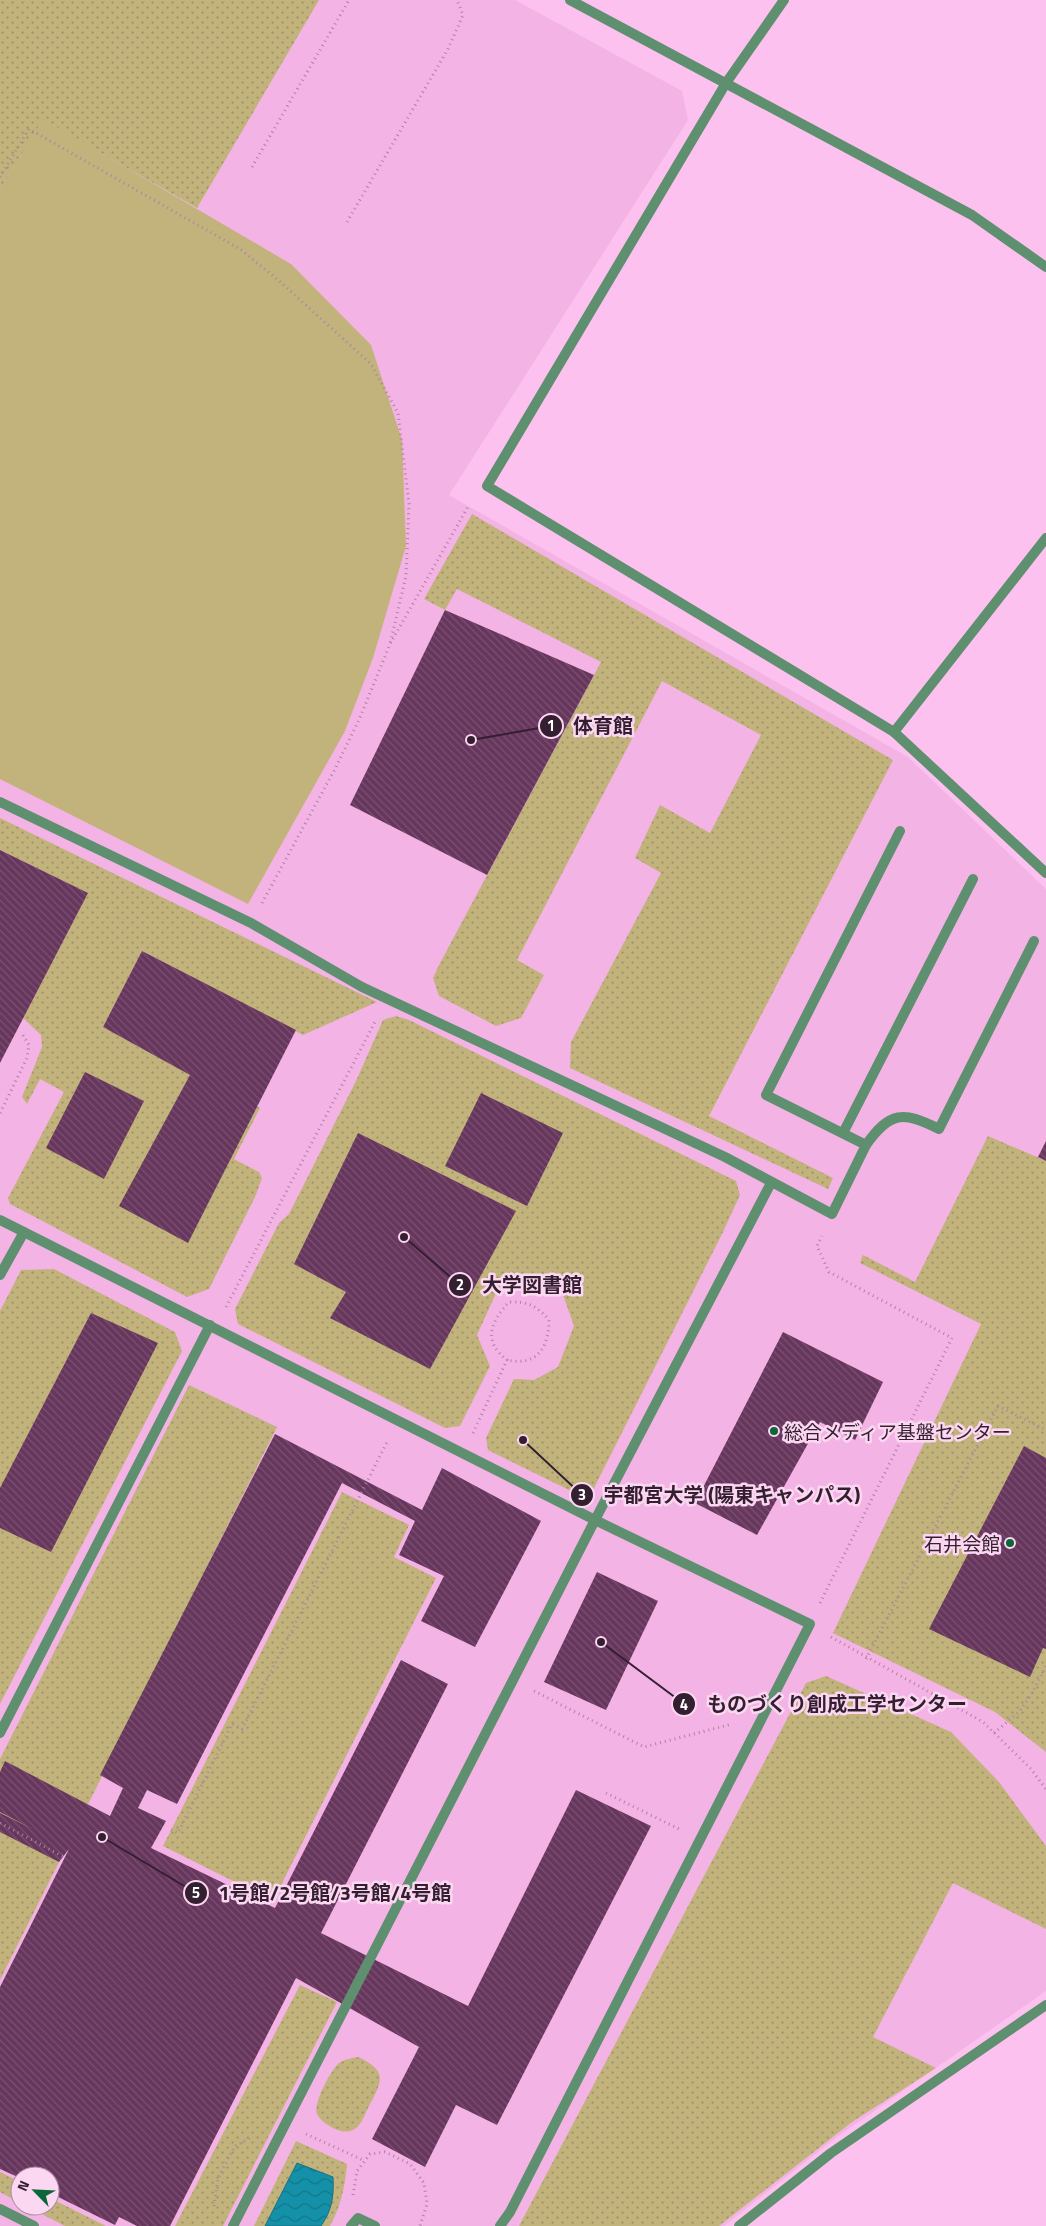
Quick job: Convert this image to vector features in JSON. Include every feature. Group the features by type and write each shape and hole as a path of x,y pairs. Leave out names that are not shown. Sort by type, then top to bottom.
{"street":[{"path":"570,0 972,215 1046,267"},
{"path":"784,0 726,83 488,486 894,732 1046,873"},
{"path":"894,732 1046,538"},
{"path":"0,802 251,923 388,999 725,1157 832,1214 866,1145 887,1121 903,1116 919,1119 939,1129 1034,941"},
{"path":"866,1145 766,1095 900,831"},
{"path":"843,1133 973,879"},
{"path":"233,2226 595,1520 771,1183"},
{"path":"0,1220 595,1520 810,1624 761,1716 515,2203 500,2226"},
{"path":"0,1274 24,1232"},
{"path":"0,1733 212,1326"},
{"path":"738,2226 830,2153 1046,2005"},
{"path":"0,2209 34,2226"},
{"path":"353,2223 358,2218 375,2226"}],"path":[{"path":"252,167 349,0"},
{"path":"348,222 448,49 463,15 457,0"},
{"path":"0,177 29,129 240,249 277,279 371,364 398,413 409,504 406,576 390,644"},
{"path":"251,923 336,769 359,720 390,644 469,505"},
{"path":"212,1326 388,999"},
{"path":"0,1113 27,1058 30,1045 21,1032"},
{"path":"832,1214 817,1246 829,1272 952,1338 810,1624 866,1658 983,1722 1030,1769 1046,1789"},
{"path":"509,1302 522,1302 538,1308 549,1320 549,1336 542,1351 529,1359 516,1363 506,1360 494,1345 491,1329 497,1315 509,1302"},
{"path":"463,1454 506,1360"},
{"path":"866,1658 998,1406 1046,1430"},
{"path":"171,1830 178,1833 232,1724 242,1729 398,1420"},
{"path":"994,1734 1019,1712 1033,1692 1046,1666"},
{"path":"514,1680 644,1747 761,1716"},
{"path":"606,1793 700,1840"},
{"path":"0,1824 64,1857"},
{"path":"285,2125 365,2161"},
{"path":"353,2223 352,2201 357,2170 370,2154 385,2152 410,2164 424,2184 426,2204 420,2226"}],"shaded area":[{"path":"0,0 515,0 682,91 688,120 449,495 908,757 1046,889 1046,1991 837,2137 724,2226 0,2226"},
{"path":"0,0 319,0 197,208 43,120 0,189"},
{"path":"43,119 291,264 371,345 402,440 406,546 373,658 345,731 248,904 0,779 0,189"},
{"path":"472,514 893,760 709,1116 833,1178 828,1189 570,1068 571,1042 661,873 635,858 660,805 710,833 761,735 662,681 517,960 544,975 521,1018 496,1026 439,996 433,978 439,965 601,662 457,589 445,610 424,599"},
{"path":"0,818 377,1002 303,1035 142,951 103,1027 260,1108 234,1159 259,1172 262,1178 255,1197 209,1289 187,1297 10,1204 8,1198 64,1092 40,1079 27,1104 22,1097 42,1047 41,1035 23,1018 87,893 0,850"},
{"path":"396,1016 409,1020 736,1181 740,1195 722,1234 592,1492 579,1495 488,1450 486,1438 514,1379 534,1380 558,1367 574,1326 563,1295 536,1282 498,1289 477,1335 490,1366 460,1426 445,1428 238,1324 235,1309 279,1223 289,1214 356,1081 383,1020"},
{"path":"988,1136 1046,1161 1046,1752 995,1712 833,1633 981,1324 860,1263 863,1255 915,1282"},
{"path":"54,1269 175,1332 182,1351 0,1704 0,1311 21,1270"},
{"path":"189,1385 277,1427 0,1980 0,1759"},
{"path":"342,1492 409,1525 394,1557 436,1578 273,1901 163,1846"},
{"path":"826,1676 951,1732 999,1782 1046,1846 1046,1929 953,1883 873,2037 936,2068 852,2122 719,2226 519,2226 806,1683"},
{"path":"300,1985 337,2002 223,2226 175,2226"},
{"path":"358,2057 375,2067 380,2078 379,2084 356,2128 349,2131 339,2130 323,2122 317,2114 317,2103 326,2082 337,2065"},
{"path":"296,2141 347,2164 342,2196 334,2218 330,2226 254,2226"},
{"path":"0,2172 10,2177 10,2198 0,2192"},
{"path":"60,2203 106,2226 65,2226 46,2216 60,2216"}],"water":[{"path":"297,2163 333,2177 333,2197 328,2214 321,2226 265,2226"}],"building":[{"path":"445,610 594,675 487,875 350,805"},
{"path":"0,850 88,893 0,1063"},
{"path":"142,951 296,1030 188,1243 119,1206 190,1075 103,1027"},
{"path":"85,1072 144,1101 104,1179 46,1148"},
{"path":"481,1093 563,1133 527,1206 445,1166"},
{"path":"358,1133 516,1211 430,1369 330,1318 346,1292 294,1264"},
{"path":"1046,1141 1046,1161 1038,1157"},
{"path":"91,1313 158,1343 51,1552 0,1528 0,1488"},
{"name":"総合メディア基盤センター","path":"783,1332 883,1382 855,1440 820,1422 757,1535 695,1503"},
{"path":"275,1434 422,1510 442,1468 541,1521 475,1647 421,1621 444,1576 399,1555 415,1521 342,1483 177,1804 147,1790 138,1808 166,1821 151,1848 275,1908 401,1660 448,1684 321,1933 468,2006 576,1790 651,1826 497,2125 456,2105 425,2167 372,2139 419,2047 296,1978 170,2226 137,2226 119,2217 115,2225 60,2198 60,2166 10,2166 10,2174 0,2169 0,1987 69,1849 59,1862 0,1832 0,1813 35,1830 0,1812 0,1772 5,1761 110,1816 123,1788 100,1775"},
{"name":"石井会館","path":"1024,1446 1046,1458 1046,1649 1043,1648 1030,1677 929,1629"},
{"path":"597,1572 658,1601 606,1710 544,1682"}],"place":[{"name":"体育館","path":"471,740"},
{"name":"大学図書館","path":"404,1237"},
{"name":"総合メディア基盤センター","path":"774,1431"},
{"name":"宇都宮大学 (陽東キャンパス)","path":"523,1440"},
{"name":"石井会館","path":"1010,1543"},
{"name":"ものづくり創成工学センター","path":"601,1642"},
{"name":"1号館/2号館/3号館/4号館","path":"102,1837"}]}
